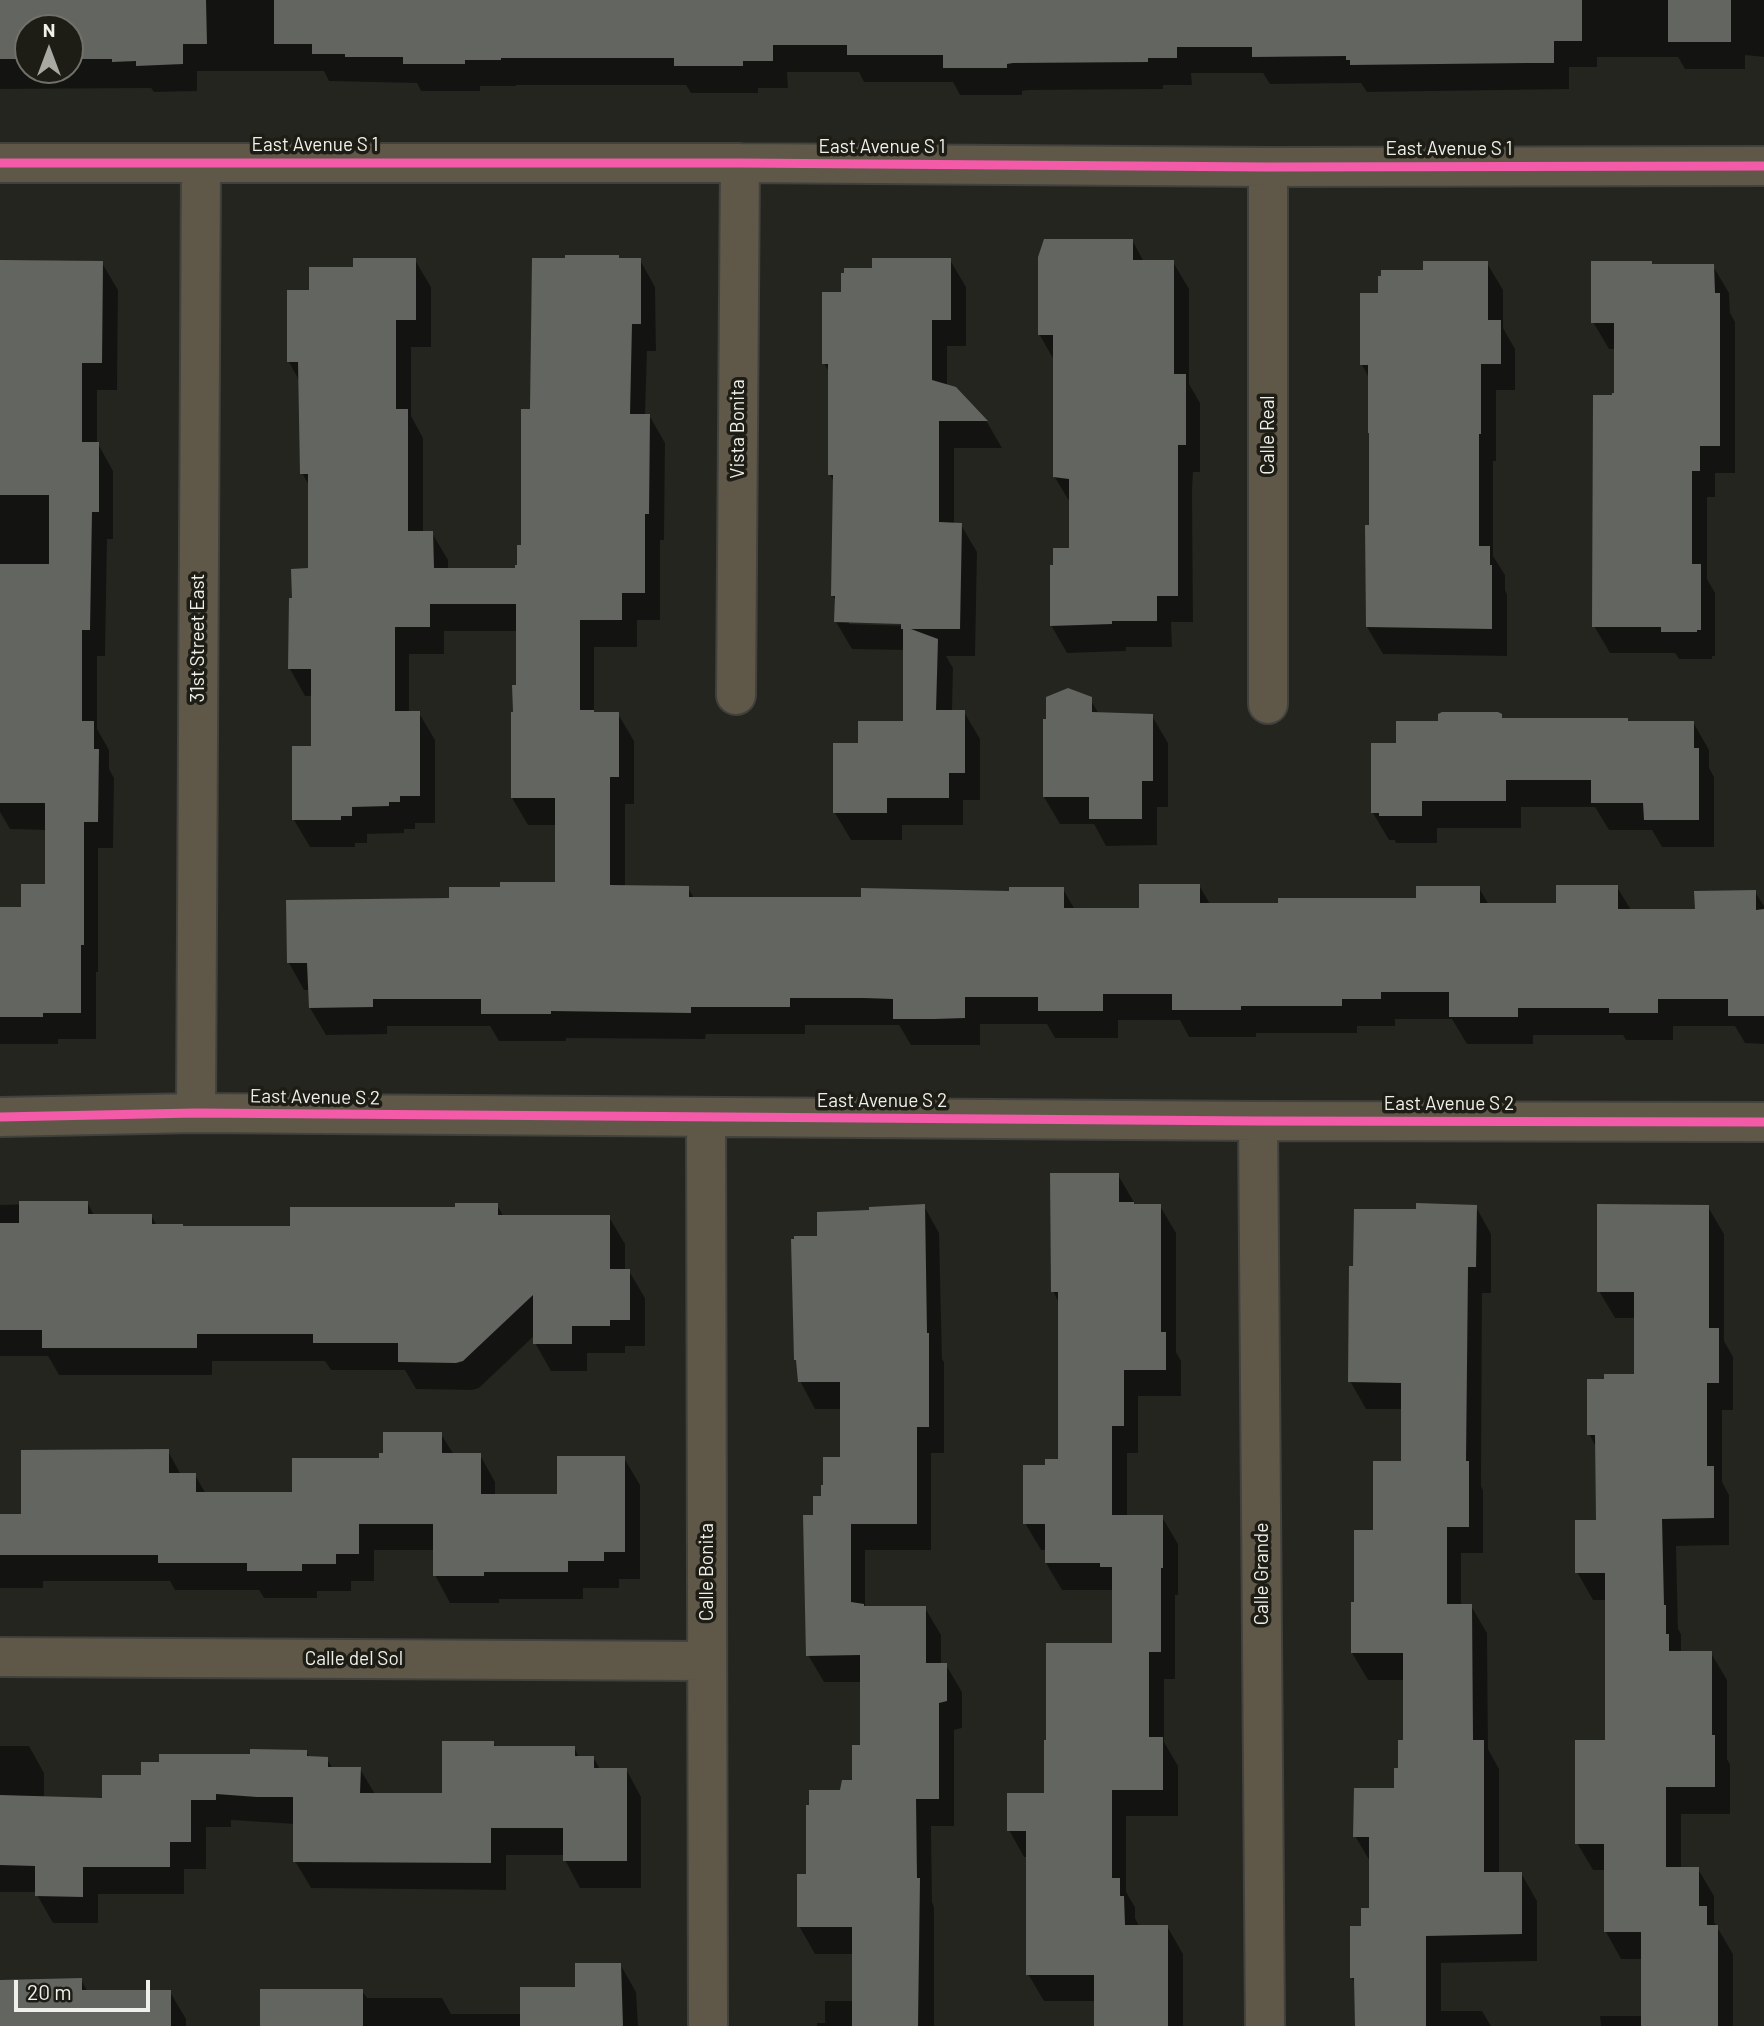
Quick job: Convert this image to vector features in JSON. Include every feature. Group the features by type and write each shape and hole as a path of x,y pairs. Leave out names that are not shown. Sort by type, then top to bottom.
{"street":[{"name":"East Avenue S 1","path":"0,163 1764,166"},
{"name":"31st Street East","path":"196,1114 201,163"},
{"name":"Vista Bonita","path":"736,695 740,163"},
{"name":"Calle Real","path":"1268,167 1268,704"},
{"name":"East Avenue S 2","path":"0,1117 196,1114 1764,1122"},
{"name":"Calle Bonita","path":"706,1118 708,2026"},
{"name":"Calle Grande","path":"1258,1121 1265,2026"},
{"name":"Calle del Sol","path":"0,1657 707,1661"}],"building":[{"path":"0,0 206,0 207,44 183,44 183,64 136,66 136,61 84,59 84,14 14,14 14,59 0,59"},
{"path":"274,0 1582,0 1582,41 1554,41 1554,63 1350,65 1346,56 1252,57 1252,47 1177,47 1177,58 1148,58 1148,62 1013,63 1007,64 1007,68 943,68 943,55 847,55 847,45 773,45 773,61 743,61 743,66 674,66 674,58 501,58 465,60 465,64 403,64 403,57 312,54 312,44 274,44"},
{"path":"1668,0 1731,0 1731,42 1668,42"},
{"path":"1044,239 1133,239 1133,260 1174,260 1174,374 1186,374 1186,445 1178,445 1178,596 1157,596 1157,621 1112,621 1112,624 1050,626 1050,565 1053,565 1053,548 1069,548 1069,479 1053,477 1053,335 1038,335 1038,257"},
{"path":"565,255 619,255 619,258 641,258 641,324 632,324 630,414 650,414 649,514 645,514 645,593 622,593 622,620 580,620 580,710 619,712 619,777 610,777 610,885 689,886 689,897 861,897 861,888 1009,891 1009,887 1064,887 1064,908 1139,908 1139,884 1200,884 1200,903 1278,903 1278,898 1416,898 1416,886 1480,886 1480,903 1556,903 1556,885 1618,885 1618,909 1695,909 1694,891 1756,890 1756,910 1764,909 1764,1016 1728,1016 1728,999 1658,999 1658,1013 1609,1013 1609,1008 1518,1008 1518,1017 1449,1017 1449,992 1381,992 1381,999 1342,999 1342,1006 1241,1006 1241,1010 1172,1010 1172,994 1103,994 1103,1011 1038,1011 1038,997 965,997 965,1018 934,1019 893,1019 893,999 864,998 790,998 790,1007 691,1007 691,1013 551,1011 551,1014 481,1014 481,999 373,999 373,1007 309,1008 307,963 287,963 286,900 449,898 449,887 500,887 500,882 555,882 555,798 511,798 511,712 512,685 516,685 516,604 430,604 430,627 395,627 395,711 420,711 420,796 400,796 400,802 389,802 389,806 352,807 352,816 341,816 341,820 292,820 292,746 311,746 311,669 288,669 291,569 308,568 308,474 300,474 298,362 287,362 287,290 309,290 309,267 353,267 353,258 416,258 416,320 396,320 396,409 408,409 408,531 433,531 434,568 515,568 517,545 521,545 521,409 530,409 532,258 565,258"},
{"path":"872,258 951,258 951,320 932,320 932,380 956,387 988,421 939,421 939,522 962,523 960,629 911,629 938,639 936,710 965,710 965,773 949,773 949,798 887,798 887,813 833,813 833,743 858,743 858,721 903,721 901,624 834,622 835,596 831,596 833,475 828,475 828,364 822,364 822,292 841,292 841,273 844,273 844,268 872,268"},
{"path":"0,260 103,261 102,363 82,363 82,442 99,442 99,512 92,512 90,630 82,630 82,721 94,721 94,749 99,749 98,822 84,822 81,1013 43,1013 43,1017 0,1017 0,907 21,907 21,884 45,884 45,803 0,803 0,564 49,564 49,495 0,495"},
{"path":"1423,261 1488,261 1488,320 1501,320 1501,364 1481,364 1479,546 1490,546 1492,629 1366,627 1365,525 1369,525 1368,365 1360,365 1360,293 1378,293 1378,276 1381,276 1381,270 1423,270"},
{"path":"1591,261 1714,264 1715,293 1720,293 1720,446 1700,446 1700,471 1692,471 1692,564 1701,564 1701,630 1697,632 1661,632 1661,627 1592,627 1593,395 1614,393 1614,323 1591,323"},
{"path":"1068,688 1092,697 1092,712 1153,714 1153,781 1142,781 1142,819 1089,819 1089,797 1043,797 1043,719 1046,719 1046,697"},
{"path":"1498,712 1502,714 1502,718 1694,721 1694,748 1699,748 1699,820 1644,820 1643,803 1591,803 1591,780 1506,780 1506,801 1422,801 1422,816 1379,816 1379,813 1371,813 1371,743 1396,743 1396,721 1438,721 1438,714"},
{"path":"1050,1173 1119,1173 1119,1202 1161,1204 1161,1332 1166,1332 1166,1370 1124,1370 1124,1426 1112,1426 1112,1515 1163,1515 1161,1652 1149,1652 1149,1737 1163,1737 1163,1790 1112,1790 1112,1878 1120,1878 1125,1925 1168,1925 1168,2026 1094,2026 1094,1975 1026,1975 1026,1831 1007,1831 1007,1793 1044,1793 1046,1643 1112,1643 1112,1567 1100,1567 1100,1563 1045,1563 1045,1524 1023,1524 1023,1465 1045,1465 1045,1459 1058,1459 1058,1292 1051,1292"},
{"path":"19,1201 88,1201 88,1214 152,1214 152,1224 183,1226 290,1226 290,1207 455,1207 455,1203 498,1203 498,1215 610,1215 610,1269 630,1269 630,1320 610,1320 610,1326 572,1326 572,1344 533,1344 533,1295 463,1361 456,1363 398,1362 398,1343 313,1343 313,1334 197,1334 197,1348 42,1348 42,1330 0,1330 0,1223 19,1223"},
{"path":"1416,1203 1477,1205 1476,1267 1468,1267 1466,1461 1469,1461 1469,1527 1447,1527 1447,1604 1472,1604 1473,1740 1484,1740 1484,1872 1522,1872 1522,1934 1426,1936 1426,2026 1355,2026 1354,1978 1350,1978 1350,1926 1361,1926 1361,1908 1369,1908 1369,1837 1353,1837 1354,1788 1394,1788 1394,1768 1398,1768 1398,1740 1403,1740 1403,1653 1351,1653 1354,1530 1373,1530 1373,1461 1401,1461 1401,1383 1348,1382 1349,1266 1353,1266 1354,1209 1416,1209"},
{"path":"925,1204 929,1427 917,1427 917,1524 851,1524 851,1602 864,1606 926,1606 926,1663 947,1663 947,1701 939,1703 939,1799 916,1799 917,1878 920,1878 918,2026 852,2026 852,1927 797,1927 797,1874 806,1874 806,1805 809,1805 809,1790 840,1790 842,1780 852,1780 852,1745 860,1745 860,1655 806,1656 803,1515 813,1515 813,1496 821,1496 823,1457 840,1457 840,1382 798,1382 794,1360 791,1239 794,1239 794,1236 817,1236 817,1212"},
{"path":"1597,1204 1709,1205 1709,1328 1719,1328 1719,1383 1707,1383 1707,1466 1714,1466 1714,1518 1662,1519 1664,1605 1669,1651 1712,1651 1715,1787 1666,1787 1666,1867 1699,1867 1699,1906 1707,1906 1707,1925 1718,1925 1718,2026 1641,2026 1641,1932 1604,1932 1604,1844 1575,1844 1575,1740 1605,1740 1605,1573 1575,1573 1575,1520 1596,1520 1595,1435 1587,1435 1587,1379 1604,1379 1604,1374 1634,1374 1634,1292 1597,1292"},
{"path":"383,1432 442,1432 442,1453 481,1453 481,1494 557,1494 557,1456 625,1456 625,1552 604,1552 604,1561 568,1561 568,1572 484,1572 484,1576 433,1576 433,1524 359,1524 359,1554 336,1554 336,1564 302,1564 302,1571 247,1571 247,1563 158,1563 158,1555 0,1555 0,1514 21,1514 21,1450 169,1449 169,1473 196,1473 196,1492 292,1492 292,1458 379,1458 379,1453 383,1453"},
{"path":"442,1741 494,1741 494,1746 575,1746 575,1756 594,1756 594,1768 627,1768 627,1861 563,1861 563,1828 491,1828 491,1863 293,1862 293,1797 216,1794 216,1800 191,1800 191,1842 170,1842 170,1867 83,1867 83,1897 35,1896 35,1866 0,1865 0,1795 102,1798 102,1775 141,1775 141,1762 159,1762 159,1754 250,1754 250,1749 307,1750 307,1756 328,1757 328,1767 361,1767 360,1793 442,1793"},
{"path":"575,1963 621,1963 623,2026 520,2026 520,1987 575,1987"},
{"path":"82,1978 82,1990 171,1990 171,2026 0,2026 0,1980"},
{"path":"260,1989 363,1989 363,2026 260,2026"}],"cycle path":[{"path":"0,163 1764,166"},
{"path":"0,1117 196,1113 1764,1122"}]}
